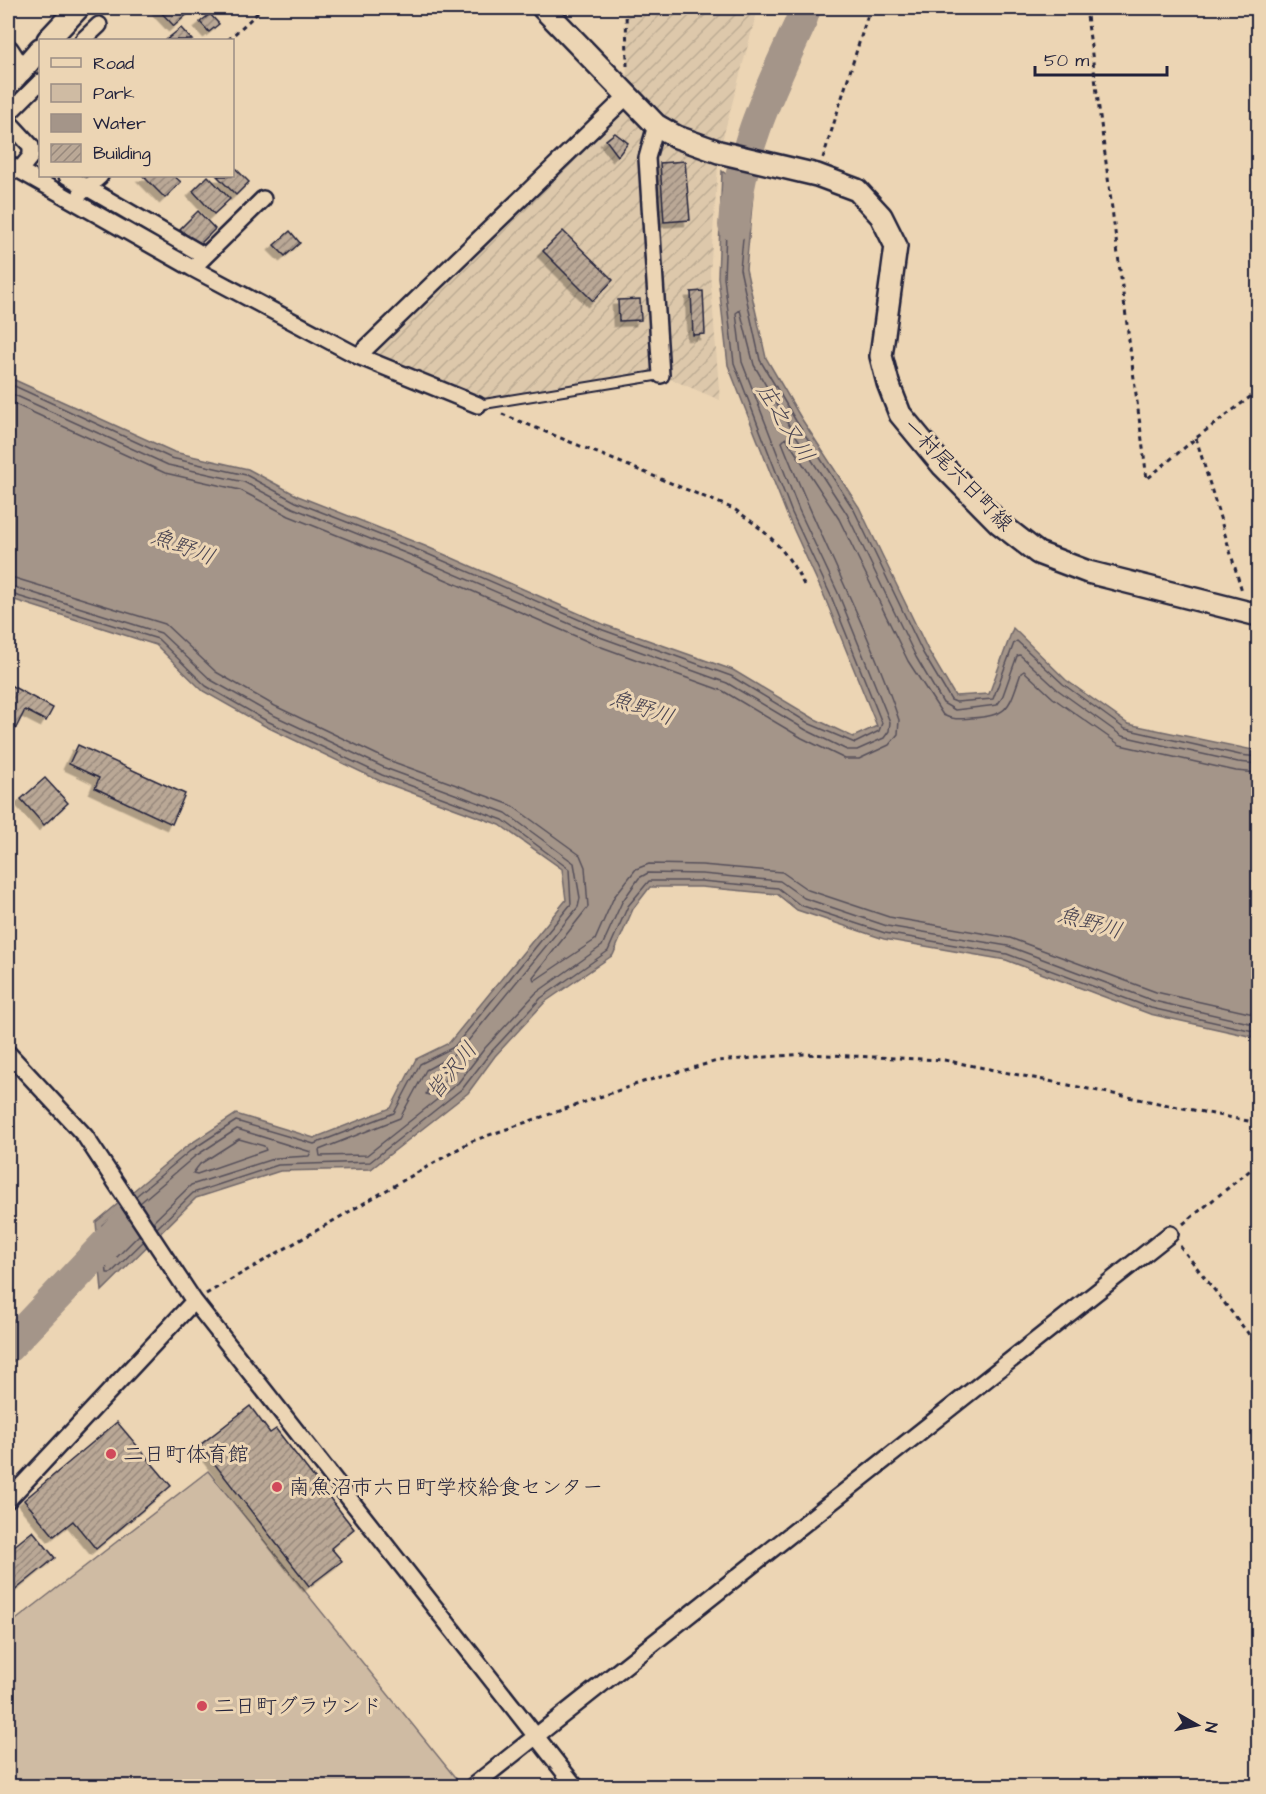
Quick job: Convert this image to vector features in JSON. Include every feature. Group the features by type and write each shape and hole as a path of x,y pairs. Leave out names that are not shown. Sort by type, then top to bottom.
{"main road":[{"path":"49,39 78,8"},
{"name":"一村尾六日町線","path":"543,8 656,125 677,137 719,152 813,174 857,190 881,216 896,246 882,356 888,383 900,414 943,466 999,523 1038,552 1088,572 1253,614"},
{"path":"14,78 39,50"},
{"path":"8,51 14,78"}],"street":[{"path":"84,39 99,25"},
{"path":"8,114 39,83"},
{"path":"358,356 627,96"},
{"path":"8,121 31,146 36,158 13,167"},
{"path":"656,125 646,158 661,375"},
{"path":"13,167 192,268 358,356 478,405"},
{"path":"69,177 205,256"},
{"path":"73,201 99,177"},
{"path":"192,268 263,199"},
{"path":"8,1053 85,1136 113,1175 194,1301 575,1786"},
{"path":"473,1786 1170,1234"},
{"path":"8,1500 194,1301"}],"lane":[{"path":"478,405 661,375"}],"path":[{"path":"229,39 263,8"},
{"path":"626,8 627,96"},
{"path":"813,174 870,8"},
{"path":"1086,8 1147,479 1258,391"},
{"path":"478,405 734,509 768,533 792,560 806,589"},
{"path":"1196,438 1253,614"},
{"path":"194,1301 472,1142 643,1082 717,1061 804,1054 944,1060 1258,1122"},
{"path":"1258,1164 1170,1234 1258,1346"}],"shaded area":[{"path":"626,8 758,8 719,152 710,273 720,400 661,375 478,405 358,356 627,96"}],"green space":[{"name":"二日町グラウンド","path":"208,1471 462,1786 8,1786 8,1626"}],"water":[{"name":"魚野川","path":"722,171 753,194 746,269 766,358 801,418 859,507 928,650 955,696 989,694 1013,628 1066,680 1128,724 1258,751 1258,1038 1150,1014 1006,960 884,939 797,910 777,894 701,887 650,887 633,909 613,955 545,1002 495,1056 468,1093 371,1169 280,1171 196,1198 102,1291 96,1222 187,1146 236,1114 314,1138 391,1108 416,1059 449,1043 566,900 562,869 500,825 380,781 265,726 203,691 156,645 8,598 8,377 174,452 248,469 298,496 425,546 605,625 733,670 813,718 853,737 877,726 825,598 787,515 728,365 718,277"}],"building":[{"path":"194,8 174,26 158,9"},
{"path":"210,14 219,24 209,32 200,22"},
{"path":"181,28 191,39 167,39"},
{"path":"615,133 628,143 618,156 606,140"},
{"path":"685,161 690,220 664,222 660,163"},
{"path":"234,167 249,182 236,195 218,177 234,177"},
{"path":"144,177 175,177 181,182 165,198"},
{"path":"209,177 230,199 214,214 193,191"},
{"path":"198,211 215,229 198,246 180,229"},
{"path":"290,231 300,243 285,256 274,245"},
{"path":"563,231 613,280 593,301 543,251"},
{"path":"703,291 705,334 693,335 691,292"},
{"path":"640,299 641,320 619,321 618,300"},
{"path":"8,684 53,708 46,721 25,710 8,744"},
{"path":"78,745 185,794 172,824 95,788 99,778 69,764"},
{"path":"45,778 68,803 44,825 21,799"},
{"name":"南魚沼市六日町学校給食センター","path":"250,1406 270,1433 276,1429 354,1529 331,1548 342,1561 309,1586 200,1445"},
{"name":"二日町体育館","path":"117,1422 171,1486 96,1549 73,1521 54,1536 24,1500"},
{"path":"33,1531 55,1558 8,1596 8,1551"}],"waterway":[{"name":"庄之又川","path":"734,225 737,198 749,146 805,8"},
{"name":"皆沢川","path":"8,1347 127,1222"}],"place":[{"name":"二日町体育館","path":"111,1454"},
{"name":"南魚沼市六日町学校給食センター","path":"277,1487"},
{"name":"二日町グラウンド","path":"202,1706"}]}
